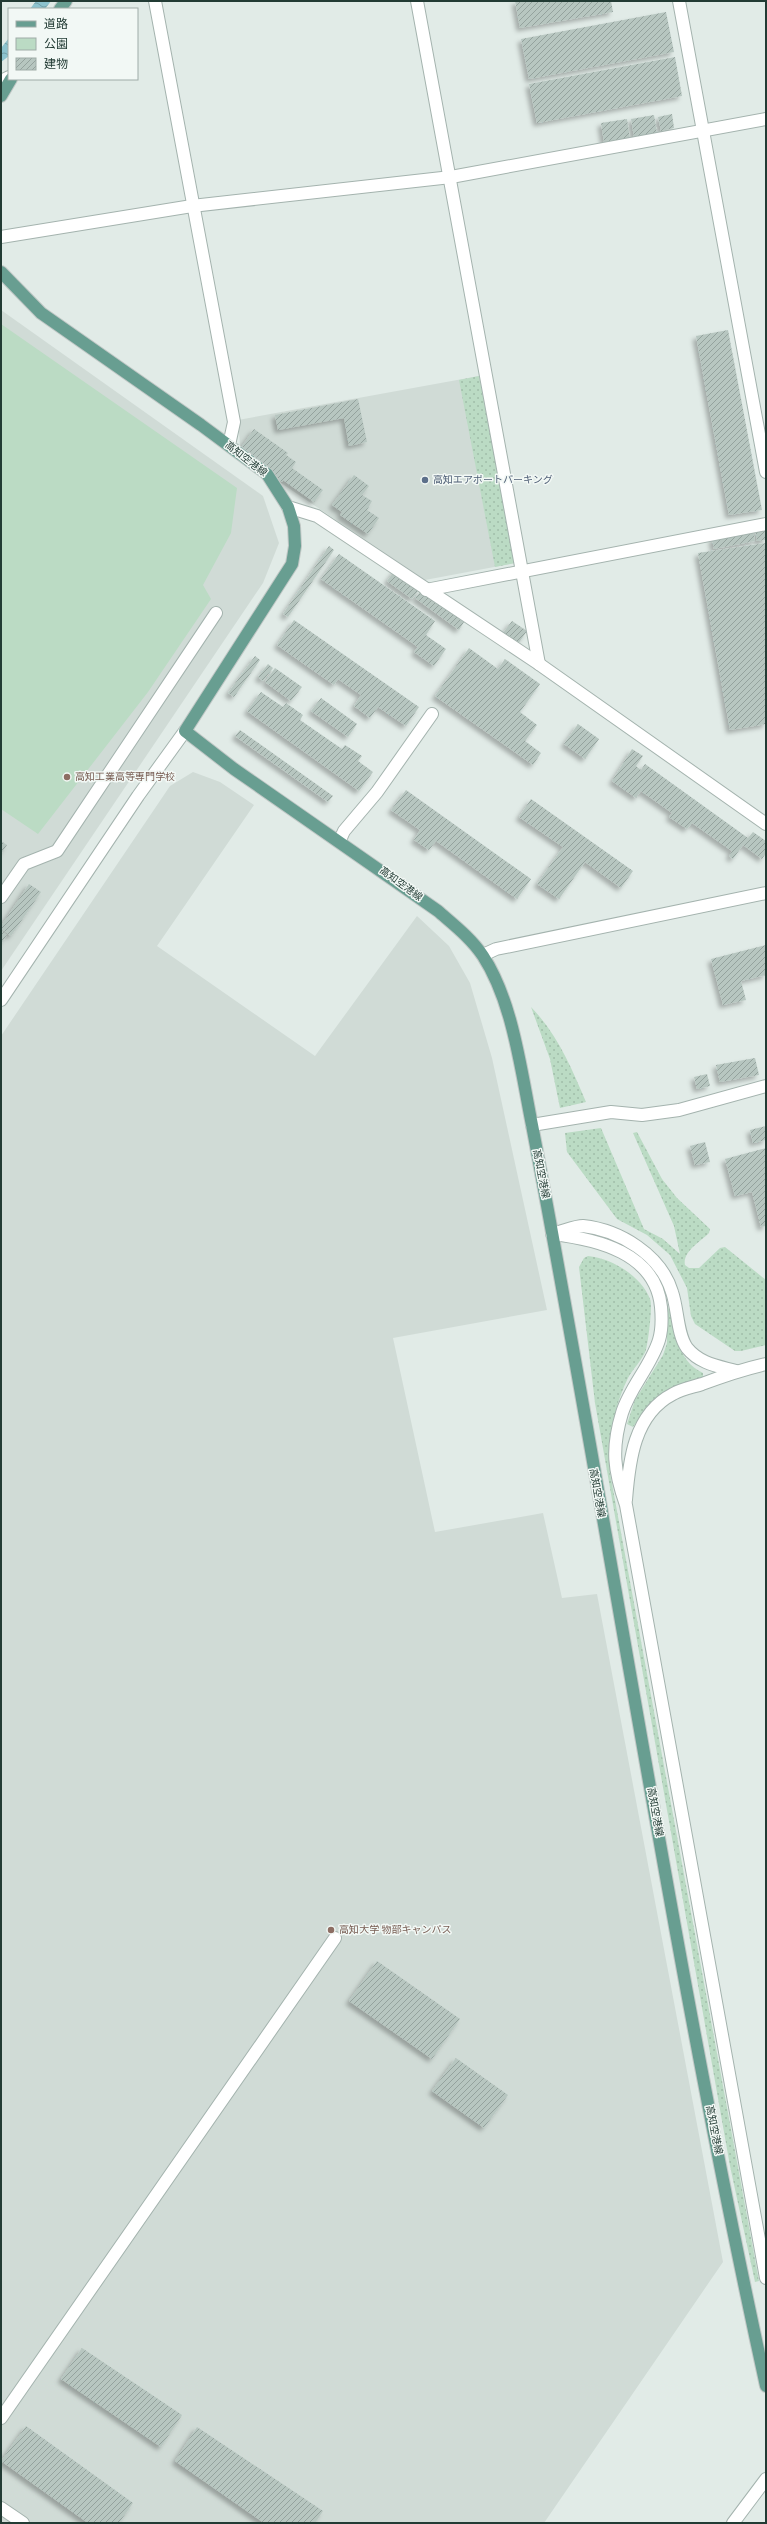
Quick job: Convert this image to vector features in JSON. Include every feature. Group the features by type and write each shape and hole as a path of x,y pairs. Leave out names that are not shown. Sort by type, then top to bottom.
{"main road":[{"path":"1,96 9,80"},
{"name":"高知空港線","path":"1,272 41,313 229,445 267,474 288,507 294,526 296,546 292,564 185,731 228,765 340,840 438,911 469,938 483,955 496,978 515,1040 532,1125 698,2049 737,2254 766,2386"}],"street":[{"path":"156,1 192,206 234,422 229,445"},
{"path":"417,1 451,177 539,664"},
{"path":"679,1 766,472"},
{"path":"1,237 192,206 451,177 766,119"},
{"path":"288,507 317,516 539,664 766,824"},
{"path":"426,590 766,524"},
{"path":"1,897 24,864 57,851 216,613"},
{"path":"340,840 344,831 377,792 432,714"},
{"path":"1,1000 142,790 185,731"},
{"path":"483,955 496,949 766,893"},
{"path":"532,1125 611,1112 642,1115 679,1110 766,1086"},
{"path":"552,1234 582,1226 621,1238 644,1252 664,1274 672,1290 681,1334 686,1347 695,1356 708,1364 736,1371"},
{"path":"552,1234 583,1238 617,1249 645,1270 660,1297 662,1319 659,1339 628,1398 618,1432 616,1476 626,1505 766,2278"},
{"path":"626,1505 632,1454 638,1433 649,1415 662,1401 674,1393 736,1371 766,1364"},
{"path":"1,2418 335,1938"},
{"path":"733,2523 766,2479"},
{"path":"1,2508 23,2523"}],"shaded area":[{"name":"高知工業高等専門学校","path":"1,310 263,496 279,543 263,583 1,971"},
{"name":"高知エアポートパーキング","path":"479,376 515,563 425,580 241,456 238,420"},
{"name":"高知大学 物部キャンパス","path":"193,772 220,782 254,805 157,946 315,1056 417,916 449,946 470,983 492,1058 547,1310 393,1338 435,1532 543,1513 562,1598 597,1594 723,2262 544,2523 1,2523 1,1036 170,786"}],"green space":[{"name":"高知工業高等専門学校","path":"1,324 237,488 231,533 203,585 211,599 148,692 38,834 1,809"},
{"path":"479,376 515,563 495,567 459,380"},
{"path":"531,1007 549,1029 563,1052 586,1102 560,1108 550,1059"},
{"path":"601,1128 644,1229 663,1239 680,1254 674,1226 633,1133 637,1132 662,1179 677,1198 710,1229 709,1233 689,1251 686,1256 685,1265 689,1268 699,1268 720,1248 725,1247 766,1280 766,1345 735,1351 695,1324 691,1316 687,1288 670,1255 647,1235 617,1219 567,1152 565,1133"},
{"path":"588,1256 607,1260 625,1270 640,1283 646,1291 651,1303 650,1324 646,1350 626,1382 614,1418 611,1441 610,1473 759,2281 755,2282 730,2166 595,1403 579,1267 584,1258"},
{"path":"667,1304 682,1352 694,1367 703,1373 703,1377 679,1385 663,1394 649,1407 633,1427 627,1424 635,1400 663,1355 667,1343"}],"water":[{"path":"36,1 51,1 46,8 31,8"},
{"path":"8,39 8,57 1,62 1,48"}],"building":[{"path":"515,1 611,1 613,12 520,28"},
{"path":"666,12 674,52 529,79 521,39"},
{"path":"675,57 682,96 537,123 529,84"},
{"path":"672,114 674,128 661,131 658,117"},
{"path":"654,115 657,133 634,137 631,119"},
{"path":"627,119 630,138 604,142 601,123"},
{"path":"728,330 762,510 729,515 696,336"},
{"path":"358,399 367,442 349,446 344,418 278,430 275,415"},
{"path":"254,429 288,453 286,455 296,462 292,468 323,490 314,502 283,480 282,482 272,476 274,473 240,449"},
{"path":"354,475 369,486 362,495 372,501 367,510 379,518 368,534 340,515 342,512 332,505"},
{"path":"766,528 766,540 757,541 755,530"},
{"path":"753,530 755,541 714,549 712,538"},
{"path":"766,543 766,724 730,730 698,553"},
{"path":"329,546 334,550 288,617 283,614"},
{"path":"339,554 435,621 426,635 446,649 434,666 414,652 418,647 321,579"},
{"path":"396,569 421,587 412,599 387,581"},
{"path":"421,591 464,622 459,630 415,598"},
{"path":"294,620 419,707 406,726 378,707 370,718 354,706 361,695 338,679 334,685 277,645"},
{"path":"512,621 527,631 518,644 503,633"},
{"path":"469,648 498,669 505,659 540,684 520,712 537,725 525,741 541,753 533,765 435,696"},
{"path":"255,656 260,660 234,697 228,693"},
{"path":"268,664 273,668 263,681 258,677"},
{"path":"275,668 302,687 291,701 265,682"},
{"path":"261,692 283,707 286,703 303,715 300,720 342,749 345,745 362,756 358,761 373,772 359,791 247,711"},
{"path":"321,698 357,724 348,737 311,711"},
{"path":"578,724 599,739 585,759 564,744"},
{"path":"240,730 333,796 328,802 235,736"},
{"path":"632,749 643,756 636,766 641,770 645,764 748,838 753,832 766,841 766,853 762,859 743,845 733,859 729,856 732,851 692,823 687,829 669,817 672,813 641,791 636,798 612,781"},
{"path":"406,790 531,879 517,899 436,841 429,850 414,840 420,830 391,810"},
{"path":"531,799 633,871 621,888 585,862 559,899 537,884 563,847 519,817"},
{"path":"1,841 7,845 1,854"},
{"path":"29,884 41,892 11,936 1,929 1,926"},
{"path":"1,930 7,935 1,944"},
{"path":"766,945 766,975 741,981 746,1000 723,1005 711,959"},
{"path":"755,1058 759,1075 720,1082 716,1065"},
{"path":"707,1074 710,1086 697,1089 694,1077"},
{"path":"766,1126 766,1140 753,1143 750,1130"},
{"path":"705,1142 710,1162 695,1165 690,1146"},
{"path":"766,1148 766,1226 761,1227 752,1192 735,1196 725,1159"},
{"path":"377,1961 460,2019 432,2059 349,2001"},
{"path":"456,2058 508,2095 484,2128 432,2091"},
{"path":"82,2348 182,2415 161,2447 61,2379"},
{"path":"26,2426 133,2503 119,2523 88,2523 1,2461"},
{"path":"197,2427 323,2511 315,2523 264,2523 175,2461"}],"place":[{"name":"高知エアポートパーキング","path":"425,480"},
{"name":"高知工業高等専門学校","path":"67,777"},
{"name":"高知大学 物部キャンパス","path":"331,1930"}]}
